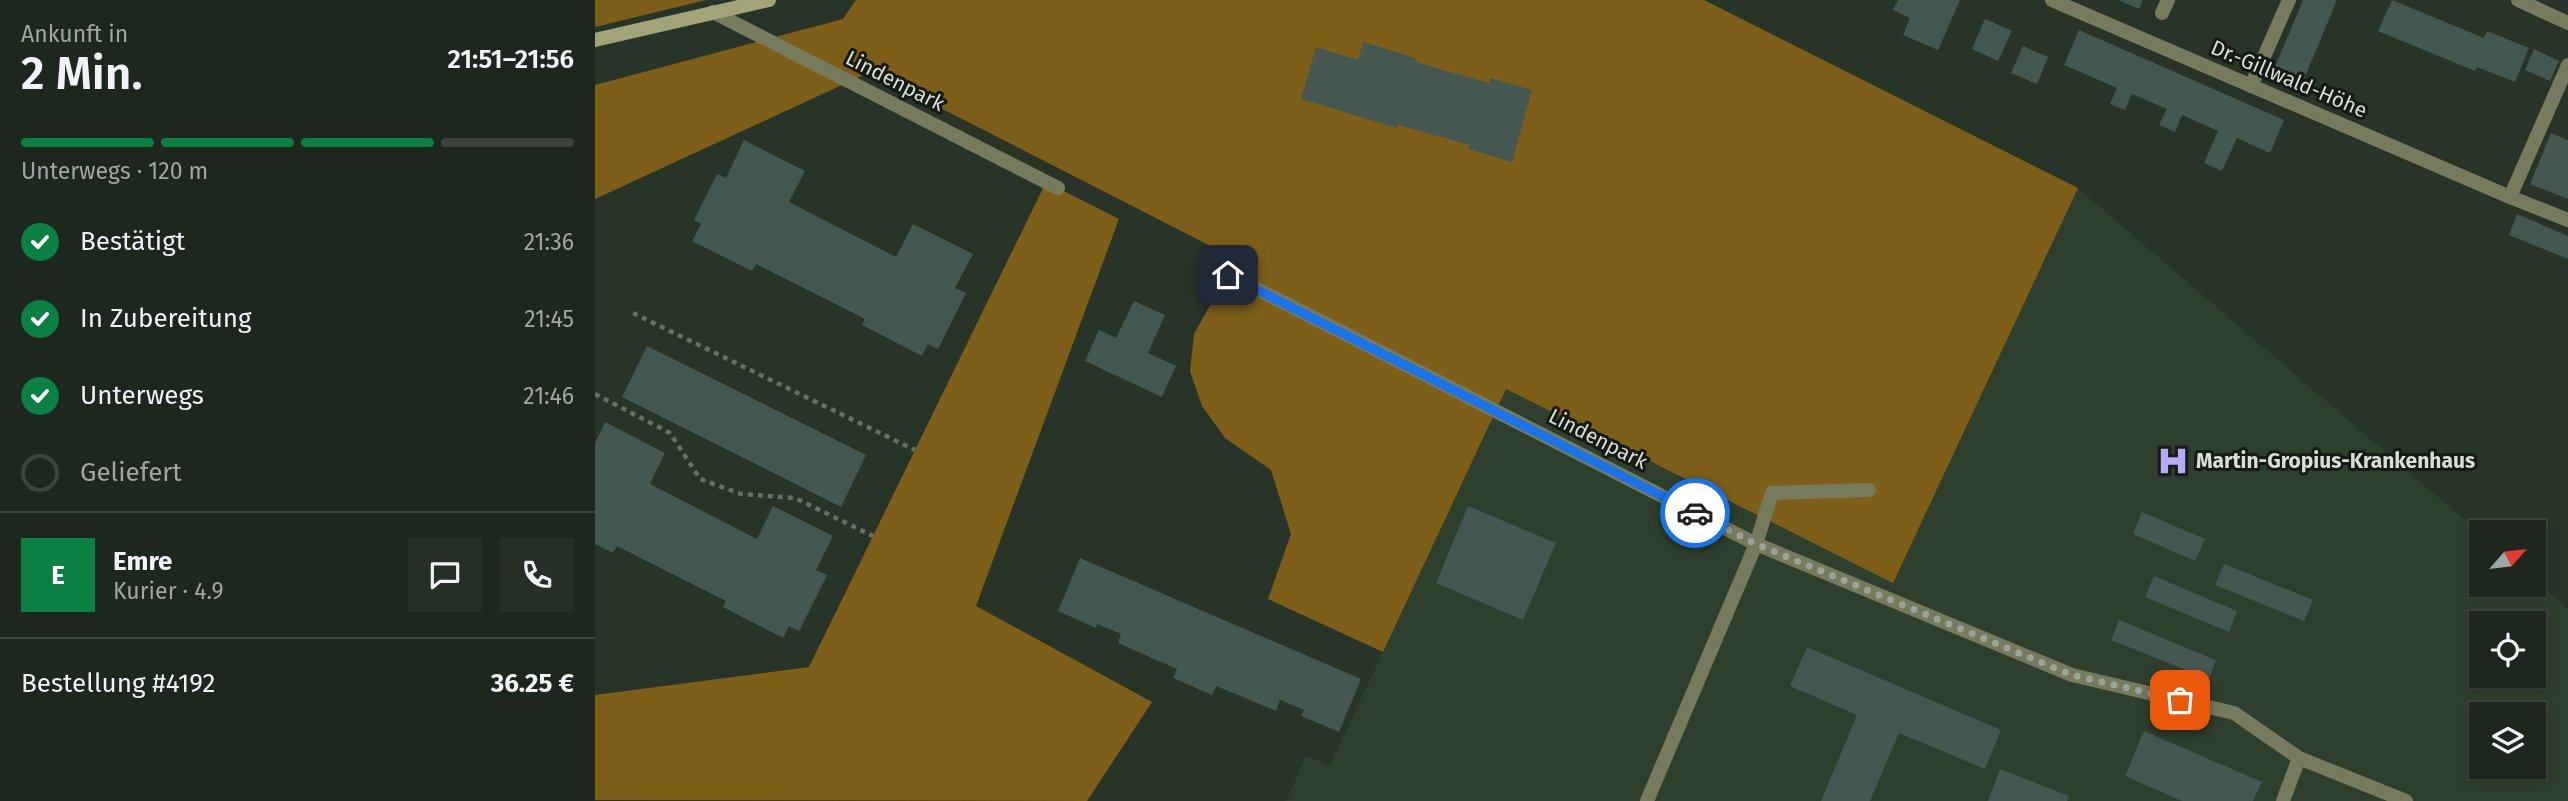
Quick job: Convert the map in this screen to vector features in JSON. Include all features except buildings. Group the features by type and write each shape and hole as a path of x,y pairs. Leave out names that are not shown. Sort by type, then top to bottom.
{"main road":[{"path":"595,40 769,0"}],"street":[{"name":"Dr.-Gillwald-Höhe","path":"2052,0 2568,220"},
{"path":"2251,86 2289,0"},
{"path":"2518,0 2568,23"},
{"name":"Lindenpark","path":"713,12 1058,188"},
{"path":"2510,197 2568,65"},
{"name":"Lindenpark","path":"1228,275 1756,544 2072,675 2234,713 2299,758 2406,801"},
{"path":"1647,801 1756,544 1772,494 1868,490"},
{"path":"2283,801 2299,758"}],"path":[{"path":"633,313 915,450"},
{"path":"595,394 670,433 701,479 741,494 795,498 873,536"}],"shaded area":[{"path":"595,0 706,0 595,27"},
{"path":"856,0 1704,0 2078,188 1893,583 1506,389 1383,652 1268,599 1291,534 1271,470 1225,438 1202,406 1190,371 1194,334 1236,259 870,72 595,199 595,85 843,19"},
{"path":"1046,182 1119,219 976,606 1152,702 1087,801 595,800 595,695 809,667"},
{"name":"Martin-Gropius-Krankenhaus","path":"2078,188 2469,524 2469,597 2546,597 2546,590 2568,609 2568,801 1286,801 1306,756 1330,765 1506,389 1893,582"}],"way so far":[{"path":"1695,513 1756,544 2072,675 2180,700"}],"place":[{"name":"Martin-Gropius-Krankenhaus","path":"2173,461"}],"route":[{"path":"1228,275 1695,513"}]}
